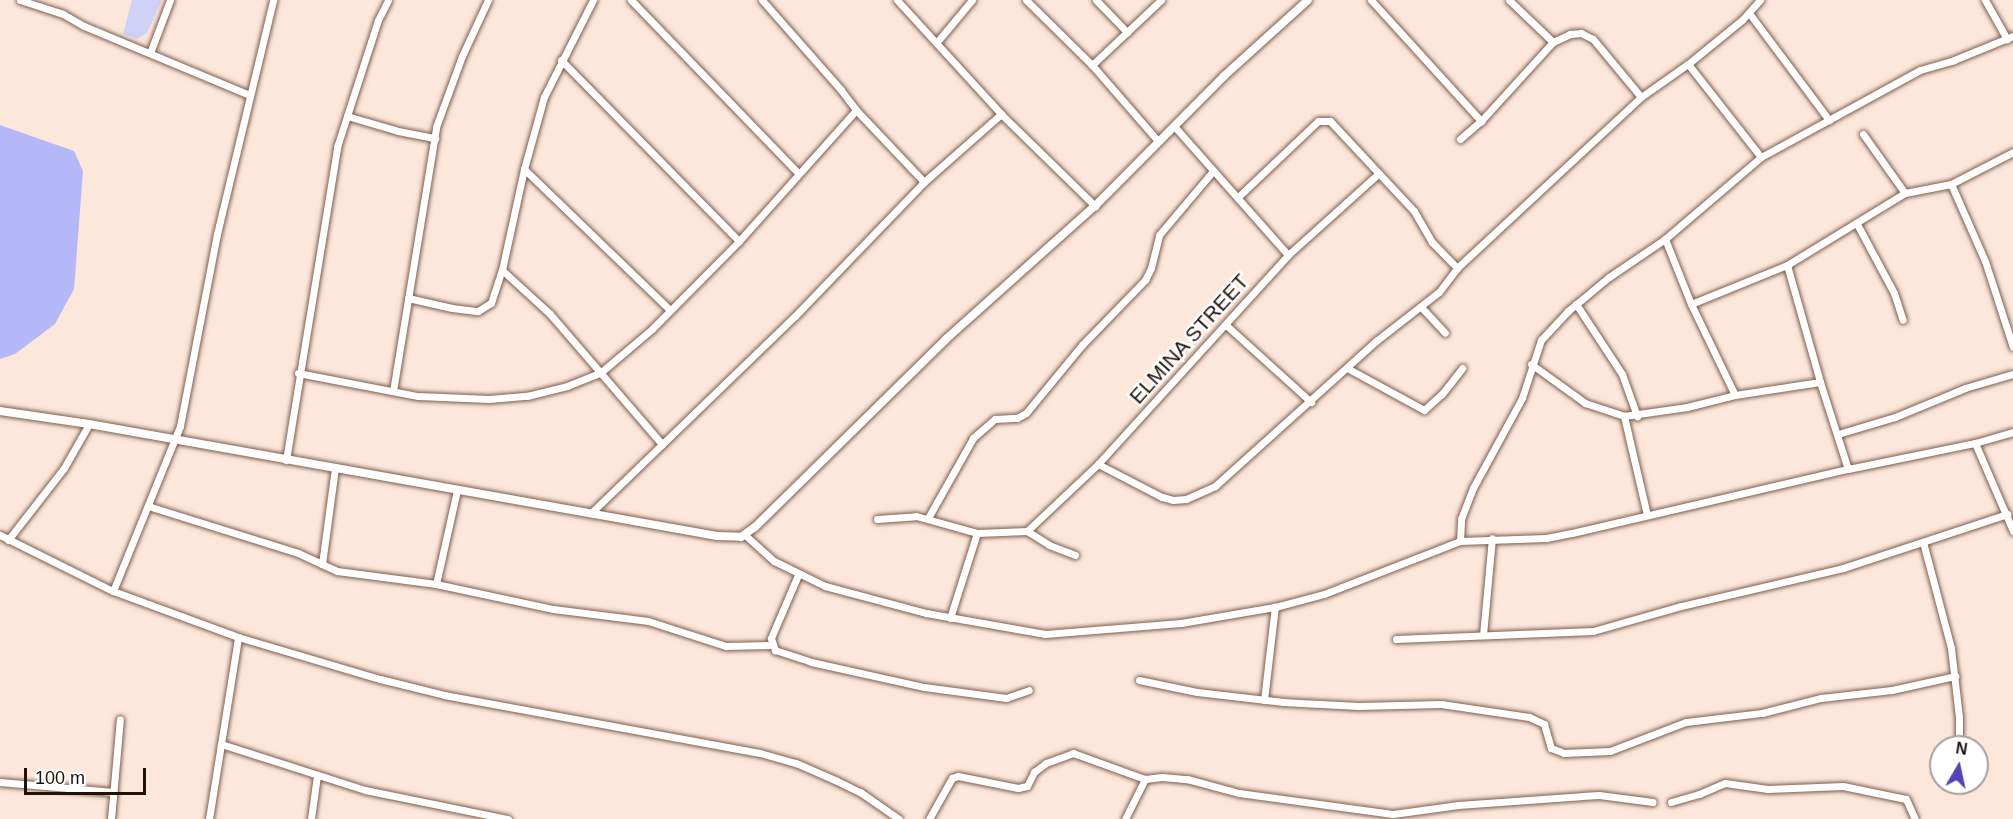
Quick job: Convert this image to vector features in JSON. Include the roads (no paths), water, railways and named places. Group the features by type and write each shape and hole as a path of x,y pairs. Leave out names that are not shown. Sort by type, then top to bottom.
{"street":[{"path":"20,0 63,14 84,26 250,95"},
{"path":"150,53 170,0"},
{"path":"113,591 175,442 185,405 217,234 273,0"},
{"path":"286,460 298,373 337,147 388,0"},
{"path":"393,391 435,138 462,56 488,0"},
{"path":"408,298 452,308 485,309 491,303 502,270 524,169 544,97 593,0"},
{"path":"631,0 798,173"},
{"path":"762,0 856,110 924,182"},
{"path":"897,0 1000,114 1095,206"},
{"path":"937,42 972,0"},
{"path":"1026,0 1092,64 1158,141"},
{"path":"1096,0 1127,32"},
{"path":"1092,64 1161,0"},
{"path":"0,411 89,424 175,442 592,512 717,537 745,535 946,339 1095,206 1158,141 1308,0"},
{"path":"1371,0 1480,121"},
{"path":"1509,0 1553,42"},
{"path":"1098,464 1162,497 1186,499 1215,486 1347,368 1439,292 1457,268 1641,97 1688,64 1749,13 1760,0"},
{"path":"1460,541 1461,519 1473,488 1522,398 1531,364 1541,340 1576,304 1609,277 1665,239 1761,157 1920,70 1954,60 2010,38 1985,0"},
{"path":"1749,13 1830,120"},
{"path":"1460,140 1553,42 1570,34 1581,33 1593,39 1641,97"},
{"path":"561,60 739,241"},
{"path":"1688,64 1761,157"},
{"path":"298,373 393,391 454,399 527,396 567,386 600,373 670,310 739,241 856,110"},
{"path":"592,512 795,316 924,182 1000,114"},
{"path":"347,116 398,131 435,138"},
{"path":"1238,198 1302,134 1318,121 1325,120 1335,124 1414,211 1432,242 1457,268"},
{"path":"1174,126 1288,255"},
{"path":"1863,134 1905,194"},
{"path":"1691,304 1787,265 1813,247 1857,224 1905,194 1951,184 2013,152"},
{"path":"524,169 670,310"},
{"path":"928,518 973,438 995,419 1017,418 1026,413 1070,358 1145,280 1149,274 1159,235 1213,171"},
{"name":"ELMINA STREET","path":"1027,531 1098,464 1288,255 1379,172"},
{"path":"1951,184 1985,261 2013,347"},
{"path":"1857,224 1894,293 1903,320"},
{"path":"1665,239 1691,304 1736,395"},
{"path":"1787,265 1820,382 1848,469"},
{"path":"502,270 550,314 662,444"},
{"path":"1576,304 1622,374 1637,416"},
{"path":"1421,307 1445,333"},
{"path":"1226,325 1311,402"},
{"path":"1531,364 1585,402 1624,416 1637,416 1736,395 1820,382"},
{"path":"1347,368 1424,410 1442,394 1462,368"},
{"path":"1838,434 1896,417 1965,388 2013,374"},
{"path":"1624,416 1647,515"},
{"path":"8,540 64,468 89,424"},
{"path":"745,535 774,561 798,575 878,602 950,618 1045,634 1181,623 1275,607 1324,594 1460,541 1492,538 1546,538 1848,469 1976,443 2013,432"},
{"path":"1976,443 2013,531"},
{"path":"322,564 335,468"},
{"path":"436,584 457,490"},
{"path":"148,506 298,553 346,573 436,584 553,609 648,621 726,646 771,645"},
{"path":"1396,639 1593,631 1682,606 1843,568 2007,514"},
{"path":"878,519 916,516 977,533 1027,531 1049,545 1075,555"},
{"path":"950,618 977,533"},
{"path":"0,535 113,591 238,637 380,679 444,695 760,753 796,763 835,780 860,792 899,819"},
{"path":"1483,635 1492,538"},
{"path":"1923,542 1946,627 1955,676 1958,735"},
{"path":"798,575 771,638 771,645 775,650 811,662 924,687 1006,698 1029,690"},
{"path":"1264,700 1275,607"},
{"path":"209,819 238,637"},
{"path":"1139,680 1179,689 1264,700 1358,706 1441,704 1529,717 1547,727 1551,748 1564,753 1582,753 1621,748 1686,722 1762,713 1821,698 1892,690 1955,676"},
{"path":"111,819 120,719"},
{"path":"221,744 365,790 508,819"},
{"path":"929,819 952,778 958,776 1018,788 1027,786 1035,772 1046,763 1067,753 1082,754 1145,779 1162,777 1187,779 1239,793 1393,816 1458,805 1599,795 1653,802"},
{"path":"311,819 317,775"},
{"path":"1125,819 1145,779"},
{"path":"0,782 114,792"},
{"path":"1671,802 1699,795 1725,783 1768,789 1843,786 1906,799 1916,819"}],"water":[{"path":"0,125 74,151 83,171 74,289 55,324 15,354 0,359"}]}
